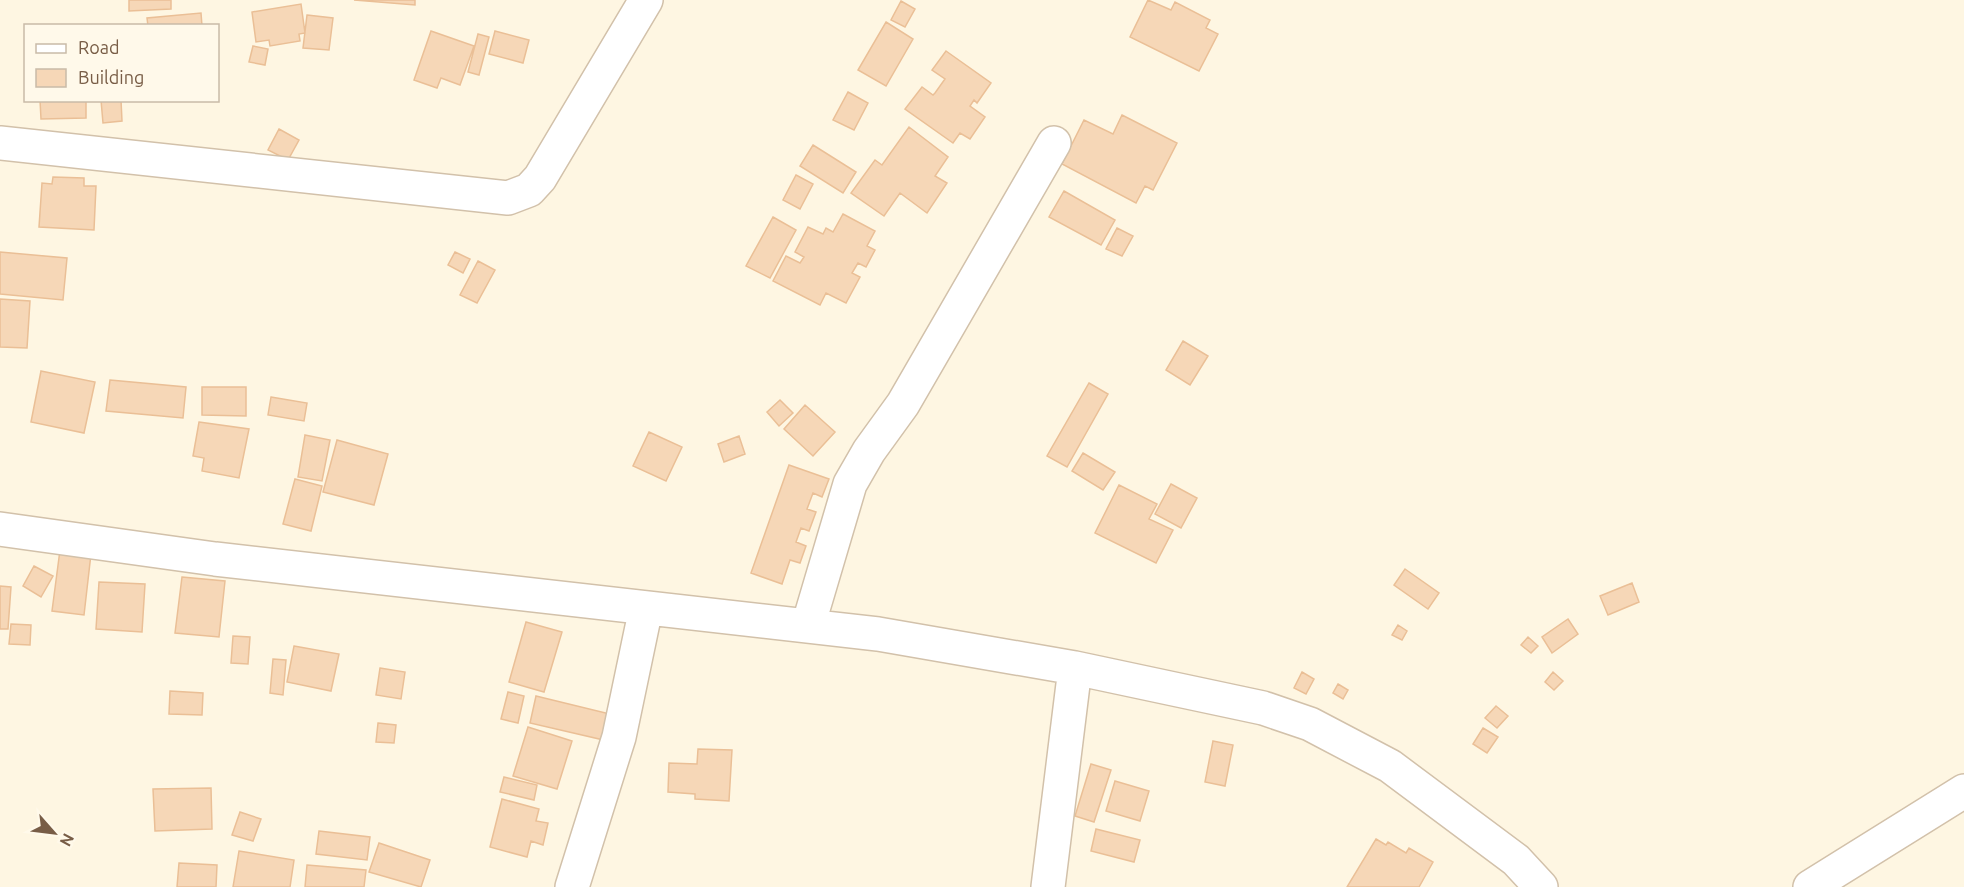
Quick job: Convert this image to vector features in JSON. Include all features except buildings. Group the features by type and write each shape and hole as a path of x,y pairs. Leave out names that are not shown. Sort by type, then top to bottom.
{"street":[{"path":"0,143 508,198 529,190 540,178 646,0"},
{"path":"808,626 850,484 909,394 1053,143"},
{"path":"0,529 215,559 878,634 1075,668 1263,708 1310,724 1390,766 1516,860 1541,887"},
{"path":"572,887 619,737 646,608"},
{"path":"1048,887 1075,668"},
{"path":"1810,887 1964,791"}]}
